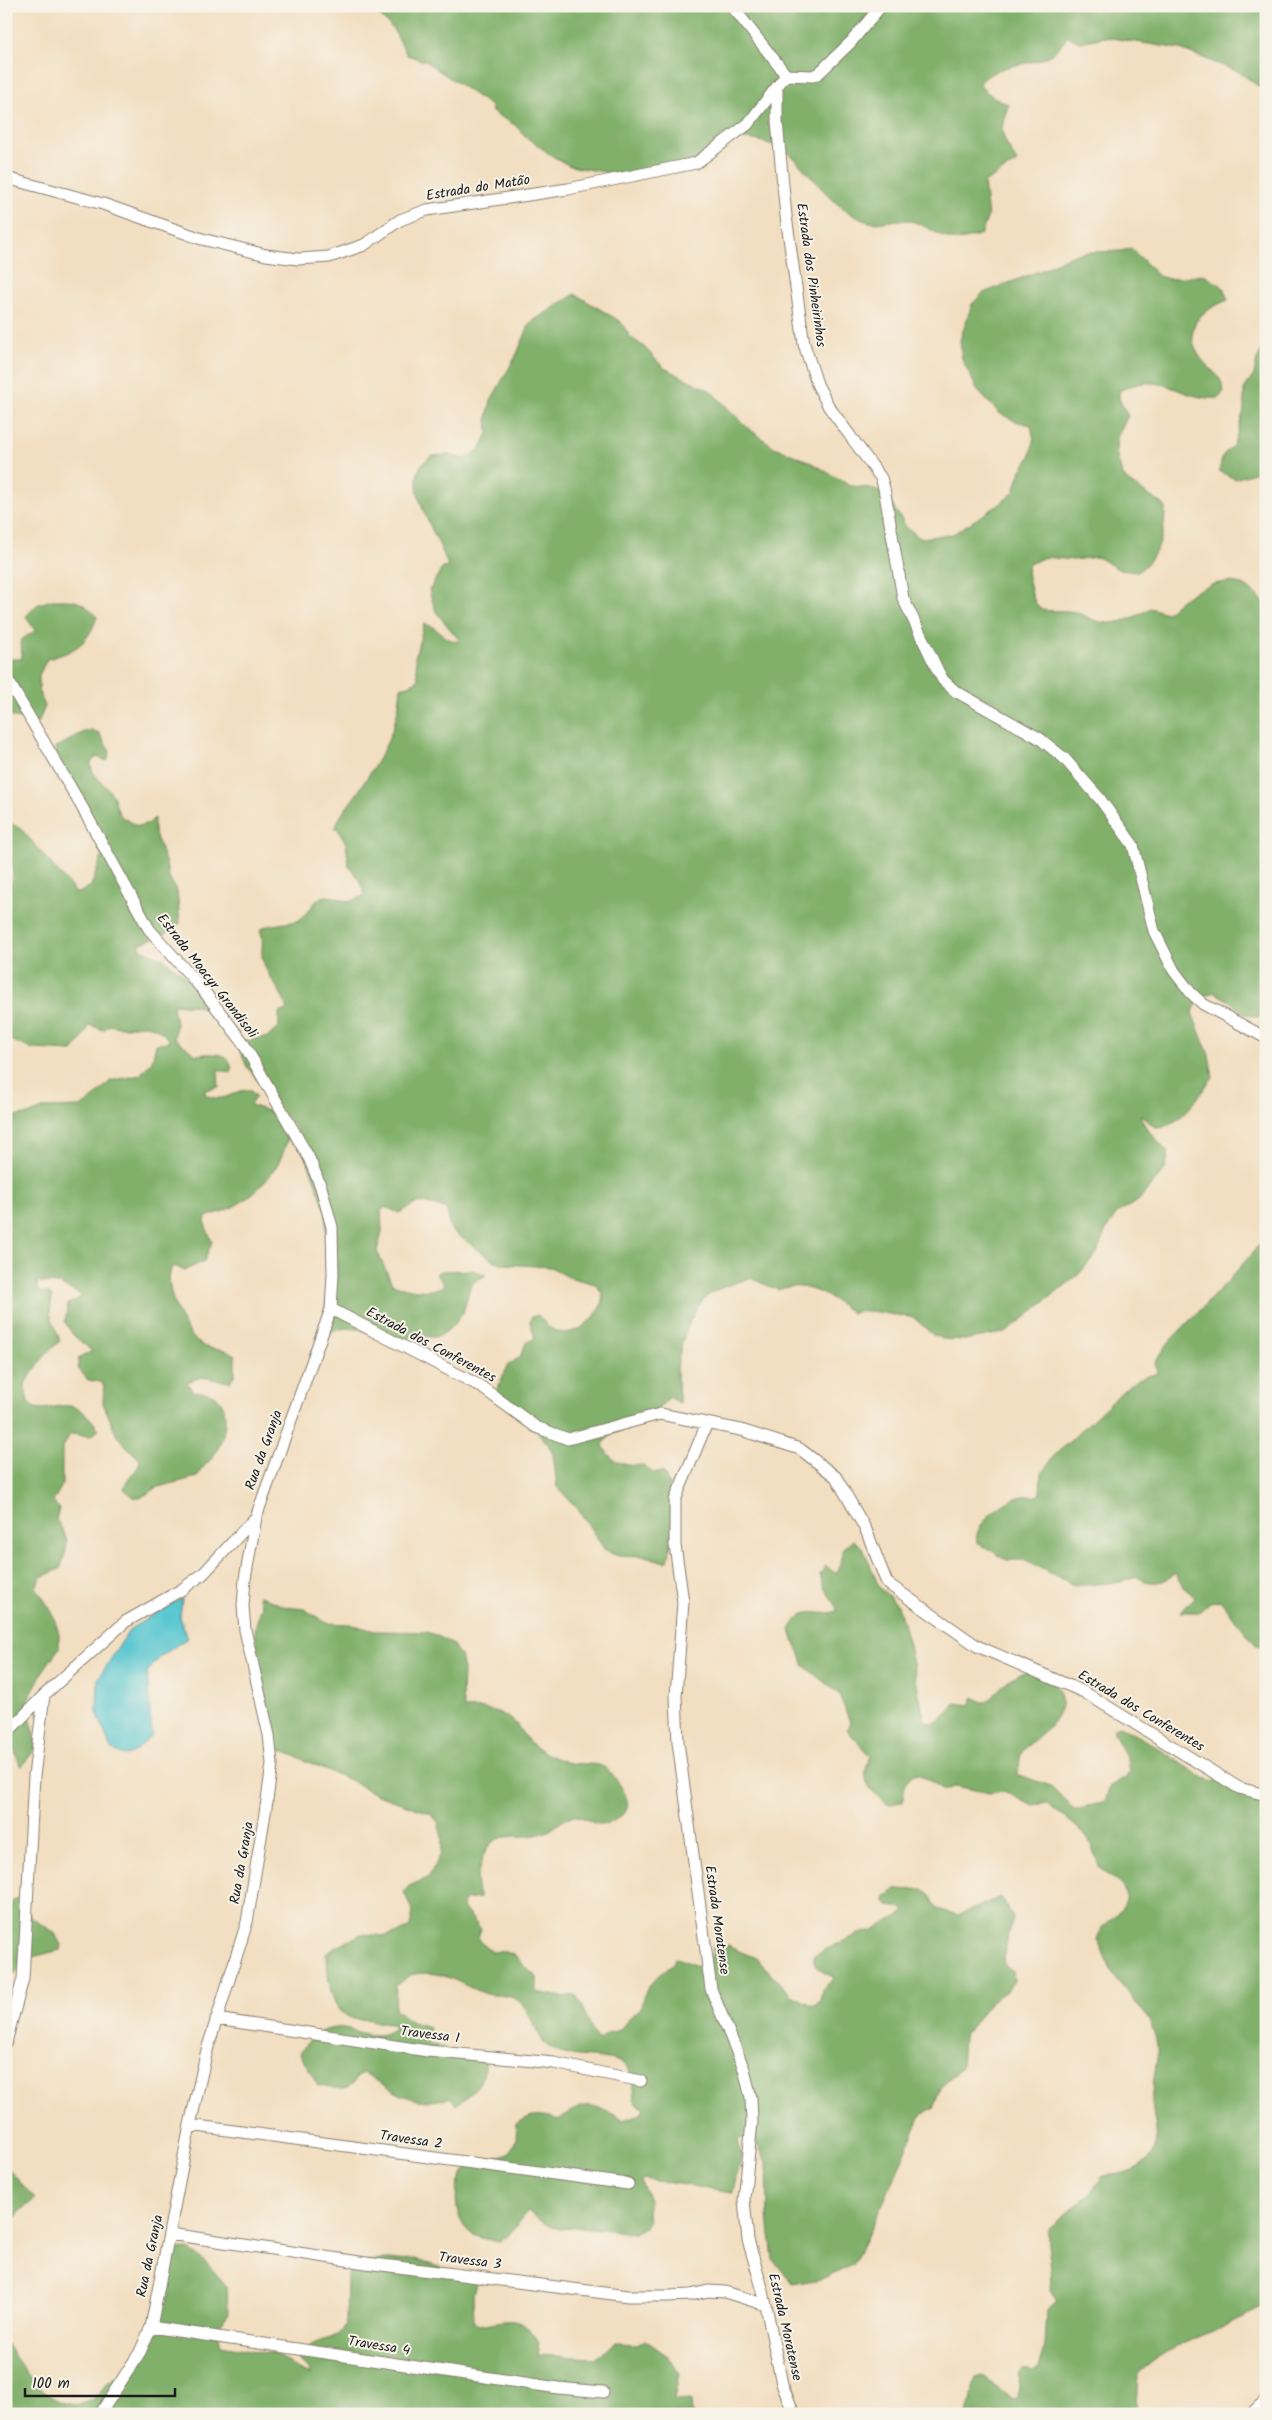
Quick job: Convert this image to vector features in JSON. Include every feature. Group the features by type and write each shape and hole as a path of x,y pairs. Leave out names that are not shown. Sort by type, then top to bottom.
{"street":[{"path":"732,6 786,75 813,76 819,73 851,42 881,6"},
{"name":"Estrada do Matão","path":"6,178 102,204 211,241 274,256 298,259 328,257 364,245 400,220 427,210 568,189 696,163 748,124 786,75"},
{"name":"Estrada dos Pinheirinhos","path":"777,87 777,122 786,216 804,344 809,364 829,407 881,478 903,598 938,671 955,691 1039,738 1064,758 1100,799 1133,845 1154,931 1174,971 1191,993 1203,1004 1266,1038"},
{"name":"Estrada Moacyr Grandisoli","path":"6,678 82,807 149,929 203,990 242,1040 309,1158 321,1187 332,1227 333,1275 331,1309"},
{"name":"Estrada dos Conferentes","path":"331,1309 480,1386 536,1427 568,1439 660,1414 741,1430 800,1450 836,1477 866,1530 887,1583 977,1646 1084,1692 1240,1788 1266,1794"},
{"name":"Rua da Granja","path":"100,2414 140,2352 151,2327 190,2125 216,2019 247,1922 272,1764 270,1735 245,1630 243,1606 245,1579 256,1517 331,1309"},
{"name":"Estrada Moratense","path":"707,1423 676,1500 675,1546 683,1602 676,1696 678,1742 711,1989 744,2069 751,2098 752,2122 744,2220 766,2305 782,2384 794,2414"},
{"path":"6,1734 44,1695 124,1622 181,1590 203,1574 256,1517"},
{"path":"6,2042 23,1979 34,1776 44,1695"},
{"name":"Travessa 1","path":"216,2019 428,2051 554,2063 641,2081"},
{"name":"Travessa 2","path":"190,2125 628,2184"},
{"name":"Travessa 3","path":"170,2234 366,2263 628,2296 691,2295 708,2291 725,2292 766,2305"},
{"name":"Travessa 4","path":"151,2327 558,2388 604,2392"},
{"path":"1251,2414 1266,2400"}],"green space":[{"path":"363,6 1266,6 1266,88 1262,89 1239,72 1180,49 1105,37 1079,42 1068,36 1057,49 1042,59 1003,68 980,82 981,87 991,95 1009,104 1002,128 1007,145 1017,162 984,183 988,216 981,234 960,240 946,237 907,220 876,223 854,216 830,197 789,153 772,144 755,140 721,136 716,146 696,163 621,175 570,166 526,137 515,125 492,112 491,106 425,61 407,55 393,29 380,16"},
{"path":"1131,248 1159,276 1168,279 1204,275 1223,287 1228,300 1203,314 1194,326 1192,334 1198,354 1220,380 1224,391 1219,398 1205,398 1159,384 1147,383 1134,385 1119,391 1119,399 1128,416 1117,437 1116,452 1122,474 1127,481 1165,506 1164,525 1160,543 1145,566 1137,572 1120,570 1097,557 1073,560 1045,557 1029,564 1028,577 1033,597 1040,608 1051,611 1075,612 1107,623 1126,620 1150,608 1167,613 1181,600 1199,590 1218,583 1241,584 1266,604 1266,1012 1258,1017 1242,1013 1231,1002 1214,992 1200,998 1192,1013 1209,1055 1213,1077 1190,1107 1176,1121 1159,1127 1150,1124 1144,1116 1140,1116 1147,1129 1168,1153 1166,1168 1138,1201 1117,1213 1105,1232 1097,1253 1078,1275 1007,1332 965,1340 943,1339 933,1335 913,1317 866,1311 852,1313 836,1301 817,1291 797,1287 778,1290 750,1278 724,1287 702,1301 688,1326 681,1346 677,1373 679,1404 670,1397 646,1419 611,1435 603,1445 614,1460 625,1464 643,1465 653,1473 663,1472 670,1490 672,1502 672,1528 668,1561 665,1562 645,1556 615,1555 604,1549 578,1509 557,1487 553,1454 548,1444 527,1420 490,1394 498,1388 507,1366 520,1357 526,1343 535,1338 530,1322 531,1317 538,1315 547,1326 557,1332 567,1333 580,1329 594,1317 603,1302 602,1293 595,1284 568,1277 551,1267 505,1264 493,1260 452,1231 445,1208 419,1202 399,1213 385,1207 381,1211 382,1232 377,1251 392,1284 411,1289 432,1290 444,1285 436,1274 440,1271 472,1270 486,1275 471,1284 463,1313 454,1325 443,1334 434,1337 413,1336 400,1343 353,1328 335,1331 327,1336 324,1319 327,1298 326,1211 296,1129 247,1067 240,1051 244,1041 268,1037 279,1027 279,1013 287,1010 283,997 265,968 260,930 267,926 298,921 318,899 323,897 329,896 349,902 365,895 359,879 349,866 346,843 338,829 335,828 387,743 396,718 401,687 406,687 418,680 415,657 424,624 429,625 451,640 460,641 436,612 429,590 443,568 448,567 426,517 417,490 417,478 420,467 431,456 449,455 465,459 480,449 488,434 487,417 491,400 516,356 530,323 575,294 621,322 630,337 643,346 664,368 711,391 748,428 774,447 808,461 851,486 870,488 886,495 907,528 920,538 953,534 1000,504 1014,492 1021,470 1030,457 1034,440 1031,425 1015,421 999,413 978,391 962,359 960,340 972,304 983,293 1042,270 1072,255 1087,252 1122,251"},
{"path":"1266,342 1266,469 1235,479 1219,471 1223,455 1234,444 1244,410 1244,389 1254,375 1257,359"},
{"path":"51,600 77,602 97,617 89,634 79,646 47,659 39,675 39,692 45,706 38,724 6,715 6,663 10,659 22,659 21,640 35,631 26,616 37,605"},
{"path":"92,730 99,733 110,752 107,761 97,757 92,761 92,770 112,794 121,816 138,826 149,823 154,818 154,831 169,878 177,891 180,923 171,931 139,944 141,949 164,959 183,974 214,1012 213,1014 198,1006 173,1004 176,1025 174,1040 176,1039 196,1055 215,1054 225,1057 231,1066 231,1073 218,1069 219,1087 205,1090 205,1094 223,1098 244,1090 250,1090 256,1096 250,1105 271,1112 287,1140 275,1169 261,1186 235,1206 206,1217 205,1224 212,1242 204,1261 186,1270 173,1266 170,1274 172,1296 188,1332 202,1345 227,1351 235,1355 235,1374 230,1382 201,1377 187,1382 192,1391 206,1393 218,1398 222,1404 225,1420 219,1446 197,1477 158,1487 140,1498 135,1498 124,1489 138,1467 140,1460 117,1436 103,1403 104,1385 100,1382 88,1380 78,1368 78,1359 92,1351 73,1335 65,1322 68,1304 80,1298 81,1295 59,1284 36,1282 39,1292 49,1293 52,1297 50,1313 60,1341 46,1354 26,1382 25,1390 27,1397 30,1404 39,1409 60,1406 74,1407 85,1414 99,1430 90,1436 70,1434 62,1449 62,1485 53,1502 59,1508 56,1520 66,1538 66,1549 60,1569 41,1577 36,1587 52,1612 59,1634 59,1648 43,1671 26,1704 37,1747 21,1767 9,1737 6,1736 6,1116 28,1115 45,1108 80,1107 95,1097 110,1081 140,1075 152,1061 156,1044 170,1041 162,1032 148,1025 119,1027 109,1025 104,1030 89,1025 82,1039 72,1051 32,1049 6,1038 6,894 13,873 7,857 6,821 21,829 77,894 91,886 102,856 96,841 79,814 76,797 59,764 55,747"},
{"path":"1266,1237 1266,1651 1255,1644 1220,1600 1210,1602 1199,1612 1181,1612 1195,1597 1183,1587 1175,1573 1171,1577 1156,1582 1142,1580 1137,1577 1120,1582 1076,1586 1024,1560 1007,1560 977,1542 977,1535 985,1520 1009,1501 1026,1496 1040,1495 1041,1474 1052,1458 1126,1388 1139,1379 1157,1373 1155,1363 1169,1342 1230,1279"},
{"path":"853,1540 863,1548 879,1587 898,1605 909,1645 925,1722 939,1721 955,1703 970,1705 974,1697 982,1702 987,1702 1006,1682 1015,1676 1027,1672 1035,1673 1050,1681 1056,1687 1060,1694 1060,1709 1053,1722 1022,1752 1016,1774 1051,1786 1074,1809 1081,1809 1105,1801 1110,1786 1125,1779 1129,1772 1127,1759 1114,1733 1114,1728 1119,1726 1152,1744 1203,1778 1248,1789 1266,1797 1266,2305 1167,2352 1152,2362 1138,2374 1136,2406 1138,2413 967,2414 976,2378 981,2376 1013,2400 1017,2399 1019,2372 1023,2369 1034,2371 1038,2368 1045,2346 1047,2310 1058,2300 1051,2290 1052,2273 1048,2229 1090,2194 1103,2176 1129,2171 1143,2164 1149,2158 1156,2141 1152,2098 1157,2056 1156,2039 1148,2019 1117,1980 1097,1939 1104,1927 1121,1910 1126,1900 1126,1894 1122,1885 1101,1869 1093,1849 1083,1833 1046,1803 1033,1806 1004,1791 989,1793 956,1786 945,1790 918,1774 908,1781 903,1801 889,1805 871,1789 866,1778 866,1772 871,1756 847,1730 850,1722 839,1694 803,1665 790,1630 795,1621 806,1613 837,1611 836,1605 824,1588 820,1574 826,1566 835,1573 838,1572 843,1549"},
{"path":"258,1595 286,1607 304,1609 327,1623 350,1624 375,1631 426,1632 436,1635 452,1644 460,1656 463,1670 462,1697 464,1709 492,1710 505,1715 516,1724 531,1743 547,1754 570,1763 602,1766 614,1777 626,1796 627,1808 625,1813 619,1818 603,1824 572,1816 546,1832 498,1839 485,1852 480,1866 477,1889 480,1898 464,1900 463,1903 464,1909 481,1929 478,1937 480,1942 493,1952 508,1953 518,1959 537,1977 537,1992 563,1997 576,1995 597,2040 600,2040 608,2033 620,2030 629,2018 641,2008 648,1988 662,1972 673,1964 675,1958 698,1967 706,1967 715,1941 756,1958 792,1995 814,2006 820,2001 822,1989 835,1978 817,1967 814,1955 859,1934 873,1930 905,1912 902,1908 888,1906 889,1904 885,1902 885,1897 895,1890 923,1889 930,1895 937,1909 958,1915 1001,1897 1013,1917 1003,1958 1004,1964 1013,1971 1014,1981 1005,1992 991,2001 963,2037 961,2068 940,2088 933,2109 920,2117 890,2189 852,2265 826,2278 792,2284 773,2259 768,2217 767,2161 752,2137 738,2139 741,2157 733,2192 643,2179 641,2182 649,2200 647,2212 649,2220 646,2226 634,2233 581,2227 559,2229 537,2219 528,2211 511,2232 499,2242 480,2238 470,2233 461,2219 456,2202 456,2193 461,2176 475,2162 509,2154 516,2140 517,2124 532,2116 558,2120 584,2106 597,2107 623,2120 641,2114 644,2109 634,2100 630,2073 623,2064 604,2058 569,2055 550,2048 541,2038 522,2004 514,1998 477,1991 452,1979 435,1974 411,1975 396,1985 395,2009 412,2022 429,2027 429,2031 420,2036 422,2040 454,2053 484,2060 481,2080 468,2096 456,2105 451,2097 426,2101 405,2096 364,2073 357,2076 349,2087 344,2089 318,2086 300,2054 312,2038 324,2031 337,2028 374,2035 383,2034 396,2027 392,2024 368,2019 353,2019 337,2007 331,1990 326,1953 361,1934 386,1936 400,1933 410,1927 413,1912 404,1892 409,1886 428,1878 441,1854 442,1837 438,1822 430,1813 377,1795 350,1780 276,1748 269,1742 266,1697 255,1634 262,1606"},
{"path":"18,1898 33,1919 54,1932 61,1945 60,1950 29,1958 6,1982 6,1913 13,1901"},
{"path":"6,2166 35,2199 20,2211 6,2233"},
{"path":"180,2249 187,2250 200,2257 227,2286 228,2313 216,2329 221,2345 278,2355 296,2369 310,2375 310,2371 299,2361 299,2357 315,2343 335,2336 346,2324 347,2277 353,2266 367,2261 415,2259 477,2279 473,2294 474,2322 480,2325 507,2321 521,2323 533,2333 539,2342 537,2355 594,2358 616,2343 637,2344 645,2340 668,2356 679,2373 674,2399 677,2401 691,2400 692,2414 6,2414 6,2343 30,2377 52,2397 65,2403 78,2404 92,2400 107,2383 143,2360 152,2329 168,2300 163,2282 168,2272 167,2259"}],"water":[{"path":"182,1598 180,1617 187,1638 160,1657 147,1672 152,1735 136,1751 126,1756 111,1749 97,1712 98,1679 130,1629"}]}
